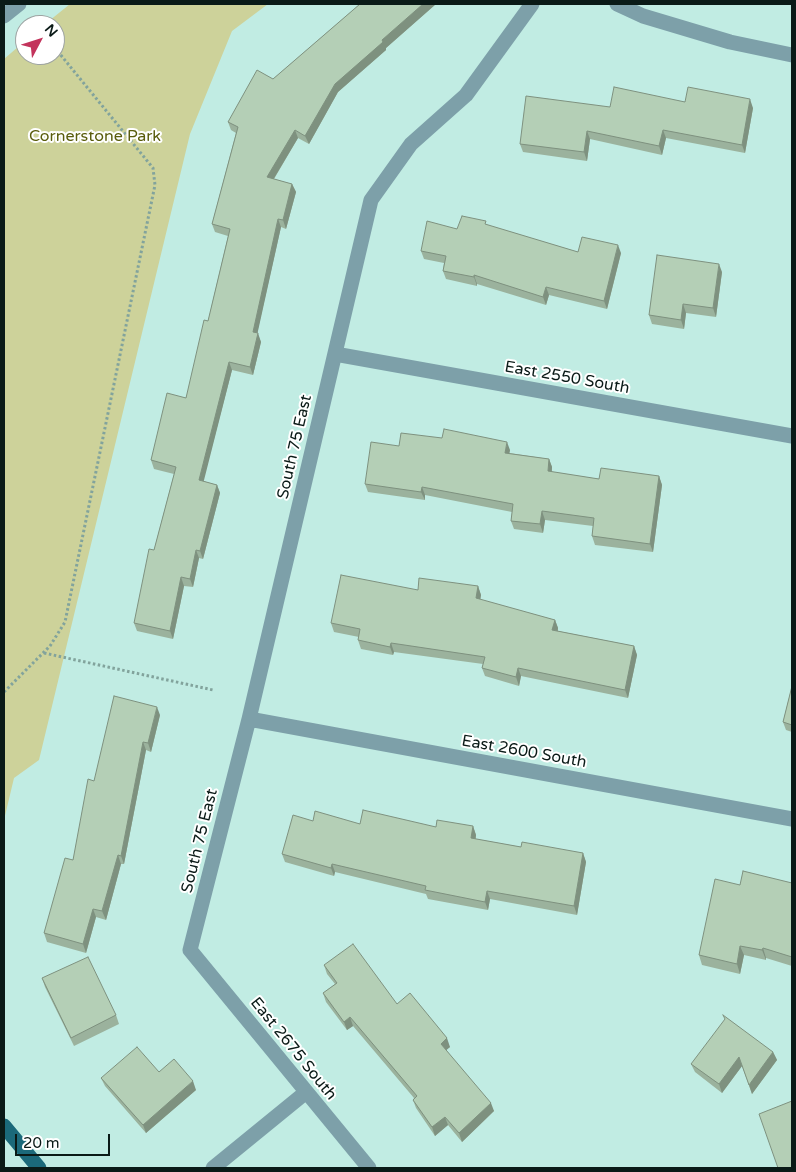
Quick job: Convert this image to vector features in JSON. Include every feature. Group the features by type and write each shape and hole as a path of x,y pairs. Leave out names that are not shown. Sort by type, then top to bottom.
{"main road":[{"path":"4,1126 39,1168"}],"street":[{"path":"4,16 19,4"},
{"name":"South 75 East","path":"190,950 249,719 371,200 411,144 466,95 532,4"},
{"path":"617,4 643,16 730,42 792,55"},
{"name":"East 2550 South","path":"335,354 792,436"},
{"name":"East 2600 South","path":"249,719 792,820"},
{"name":"East 2675 South","path":"190,950 369,1168"},
{"path":"213,1168 306,1093"}],"path":[{"path":"4,692 50,646 65,622 155,185 153,168 65,60"},
{"path":"43,653 213,690"}],"green space":[{"name":"Cornerstone Park","path":"70,4 268,4 232,31 190,134 39,760 14,778 4,820 4,59 15,50 15,65 65,65 65,15 56,15"}],"building":[{"path":"360,4 423,4 335,84 305,136 295,130 267,177 292,184 283,220 278,219 253,332 258,333 250,367 229,362 199,480 217,485 200,551 196,550 190,579 181,577 170,631 134,623 149,549 154,550 176,467 151,460 167,393 186,398 204,320 208,321 230,229 212,224 238,127 228,122 257,70 273,79"},
{"path":"614,87 685,102 688,87 750,99 742,145 663,130 659,146 587,131 584,152 520,144 526,96 610,107"},
{"path":"462,216 486,221 485,224 578,252 582,237 618,245 604,301 546,287 543,297 474,275 474,277 443,271 446,256 421,251 427,221 457,229"},
{"path":"657,255 719,264 713,308 683,304 681,320 649,315"},
{"path":"444,429 507,442 505,453 549,459 548,471 599,479 601,468 659,476 650,544 592,536 594,518 542,511 540,524 511,521 513,504 422,487 421,492 365,484 371,442 399,446 401,433 442,438"},
{"path":"341,575 418,590 419,578 478,586 476,598 555,620 552,630 634,646 625,690 518,668 516,677 482,668 485,657 391,643 390,647 358,640 360,629 331,623"},
{"path":"792,686 792,725 783,722"},
{"path":"114,696 157,707 148,743 143,742 121,856 118,855 102,911 93,909 83,944 44,933 65,858 73,860 88,779 94,781"},
{"path":"363,810 436,827 437,820 473,826 471,838 521,847 522,842 583,853 574,906 487,891 485,902 425,890 426,886 332,864 331,868 282,854 293,815 313,821 315,811 360,824"},
{"path":"743,871 792,883 792,957 763,948 762,950 740,946 737,964 699,955 715,879 740,885"},
{"path":"353,944 397,1004 410,993 447,1038 441,1044 491,1103 459,1133 445,1117 432,1127 413,1100 417,1096 350,1017 344,1022 323,993 337,983 324,965"},
{"path":"88,957 116,1015 71,1038 42,978"},
{"path":"723,1015 773,1052 749,1085 739,1057 719,1084 691,1064 725,1019"},
{"path":"137,1047 159,1072 174,1059 193,1081 143,1125 101,1078"},
{"path":"792,1101 792,1168 778,1168 759,1114"}]}
